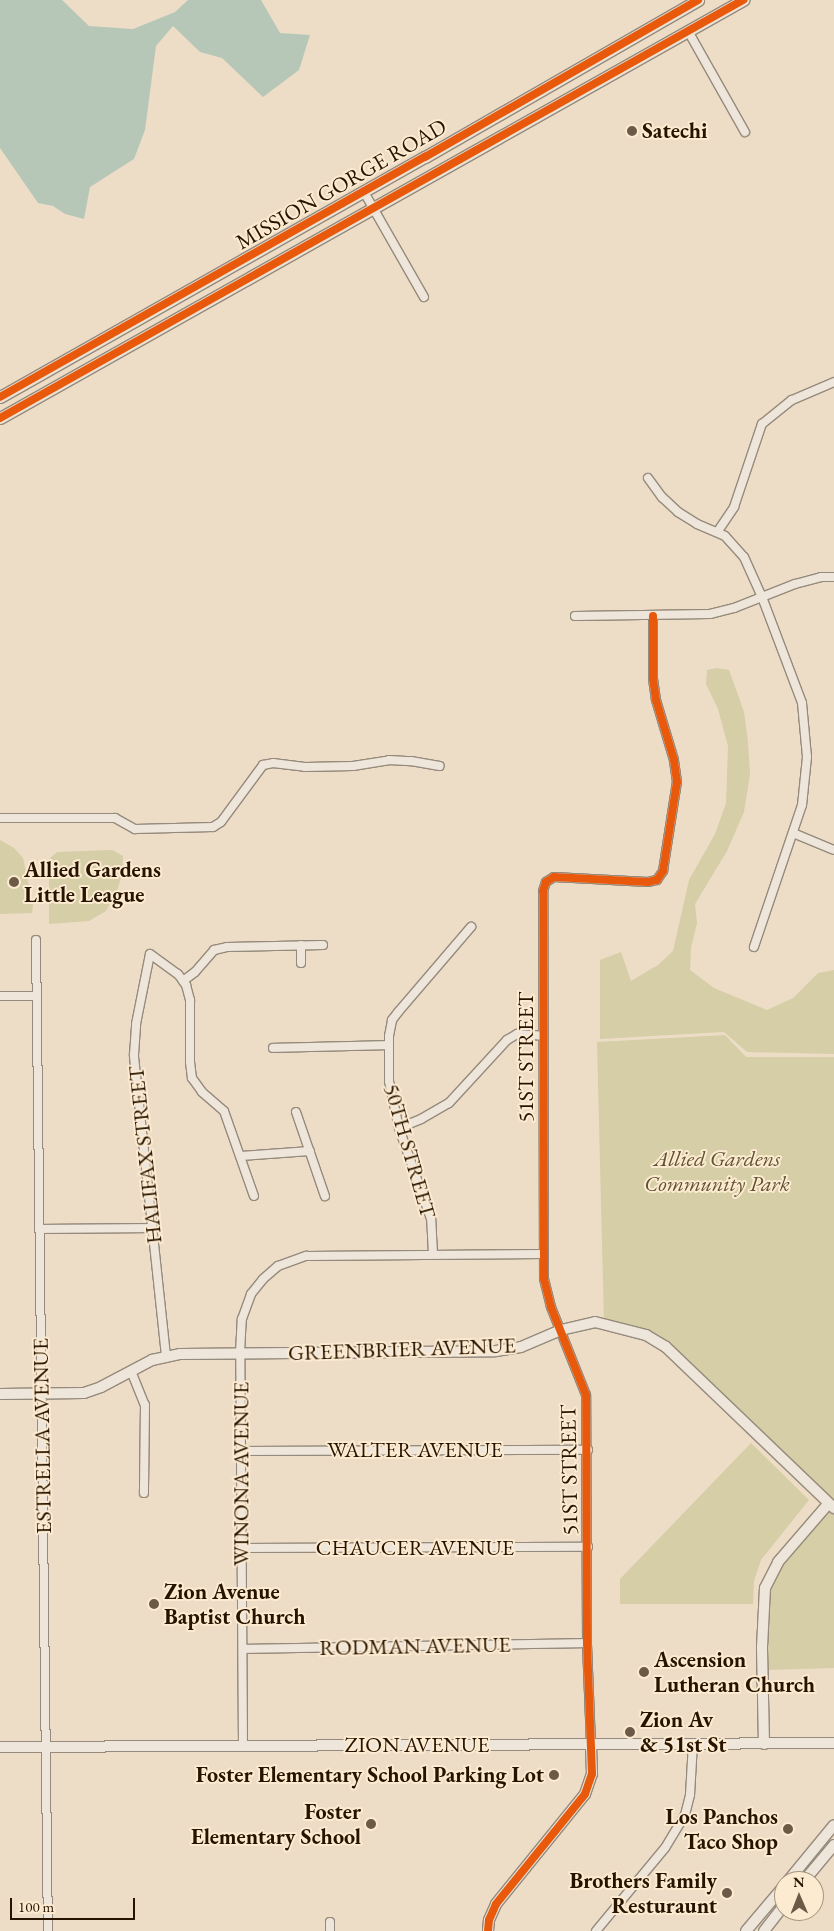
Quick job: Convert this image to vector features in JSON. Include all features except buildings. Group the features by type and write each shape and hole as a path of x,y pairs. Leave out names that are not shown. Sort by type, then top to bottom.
{"main road":[{"name":"MISSION GORGE ROAD","path":"0,397 364,192 698,0"},
{"name":"MISSION GORGE ROAD","path":"0,418 743,0"}],"street":[{"path":"688,31 745,132"},
{"path":"364,192 424,297"},
{"path":"718,532 734,508 762,424 780,408 804,393 834,382"},
{"path":"648,478 662,497 678,512 696,524 725,536 744,558 762,597 802,703 806,728 805,789 794,833 754,947"},
{"path":"575,616 653,616 718,613 795,584 821,577 834,577"},
{"name":"51ST STREET","path":"488,1931 489,1920 496,1904 585,1794 592,1774 587,1643 588,1450 586,1395 551,1307 544,1279 543,891 546,882 554,877 648,882 656,880 664,871 677,782 674,760 656,700 653,679 653,616"},
{"path":"0,818 115,818 135,829 213,826 221,822 263,765 273,762 305,767 353,766 396,760 440,766"},
{"path":"794,833 834,850"},
{"name":"50TH STREET","path":"434,1254 431,1219 399,1128 389,1081 388,1045 392,1020 471,927"},
{"name":"ESTRELLA AVENUE","path":"36,940 43,1394 44,1746 48,1931"},
{"path":"301,945 301,963"},
{"path":"254,1196 224,1111 202,1092 192,1078 190,1062 190,1000 183,981 195,972 214,950 227,947 322,945"},
{"name":"HALIFAX STREET","path":"166,1356 134,1055 136,1024 150,954 178,974 183,981"},
{"path":"0,996 38,996"},
{"path":"399,1128 421,1119 449,1103 507,1040 517,1034 543,1036"},
{"path":"274,1048 388,1045"},
{"path":"296,1112 326,1196"},
{"path":"241,1156 310,1151"},
{"path":"40,1229 152,1228"},
{"name":"WINONA AVENUE","path":"243,1745 240,1352 242,1319 251,1294 263,1279 287,1262 306,1256 543,1254"},
{"name":"GREENBRIER AVENUE","path":"0,1394 84,1393 166,1356 240,1352 496,1351 534,1343 561,1330 595,1322 646,1335 666,1347 831,1506"},
{"path":"131,1371 145,1405 144,1493"},
{"name":"WALTER AVENUE","path":"242,1451 588,1450"},
{"path":"764,1744 762,1647 765,1588 778,1562 831,1506"},
{"name":"CHAUCER AVENUE","path":"242,1548 588,1547"},
{"name":"RODMAN AVENUE","path":"243,1649 587,1643"},
{"name":"ZION AVENUE","path":"0,1747 834,1743"},
{"path":"596,1931 666,1848 684,1815 690,1795 693,1744"},
{"path":"817,1744 834,1752"},
{"path":"796,1871 834,1825"},
{"path":"812,1871 834,1845"},
{"path":"746,1931 774,1898"},
{"path":"764,1931 774,1918"},
{"path":"330,1922 330,1931"}],"green space":[{"path":"717,668 729,670 744,712 750,774 744,812 727,851 695,904 697,923 691,948 690,970 714,988 767,1010 793,998 818,973 834,970 834,1054 747,1052 724,1032 600,1039 600,960 621,952 631,981 658,965 673,951 689,880 715,834 726,803 728,746 718,709 706,684 707,670"},
{"name":"Allied Gardens Little League","path":"0,840 14,848 23,858 33,905 32,913 0,914"},
{"path":"112,850 123,856 122,874 117,891 106,911 89,921 49,924 49,859 57,852"},
{"name":"Allied Gardens Community Park","path":"725,1035 746,1057 834,1057 834,1668 765,1670 765,1599 771,1573 828,1504 665,1347 604,1324 597,1042"},
{"path":"751,1443 809,1500 761,1560 754,1581 753,1604 620,1604 620,1579"}],"shaded area":[{"path":"0,0 62,0 89,26 133,29 175,12 188,0 261,0 280,33 310,35 299,70 263,97 222,58 200,52 173,26 156,46 145,130 134,159 90,187 84,219 65,214 53,206 38,203 0,148"}],"cycle path":[{"path":"0,397 425,157 698,0"},
{"path":"0,418 743,0"},
{"path":"488,1931 489,1920 496,1904 585,1794 592,1774 587,1643 586,1395 551,1307 544,1279 543,891 546,882 554,877 648,882 657,880 663,871 677,782 674,760 656,700 653,679 653,616"}],"place":[{"name":"Satechi","path":"632,131"},
{"name":"Allied Gardens Little League","path":"14,882"},
{"name":"Zion Avenue Baptist Church","path":"154,1604"},
{"name":"Ascension Lutheran Church","path":"644,1672"},
{"name":"Zion Av & 51st St","path":"630,1732"},
{"name":"Foster Elementary School Parking Lot","path":"554,1775"},
{"name":"Foster Elementary School","path":"371,1824"},
{"name":"Los Panchos Taco Shop","path":"788,1829"},
{"name":"Brothers Family Resturaunt","path":"727,1893"}]}
